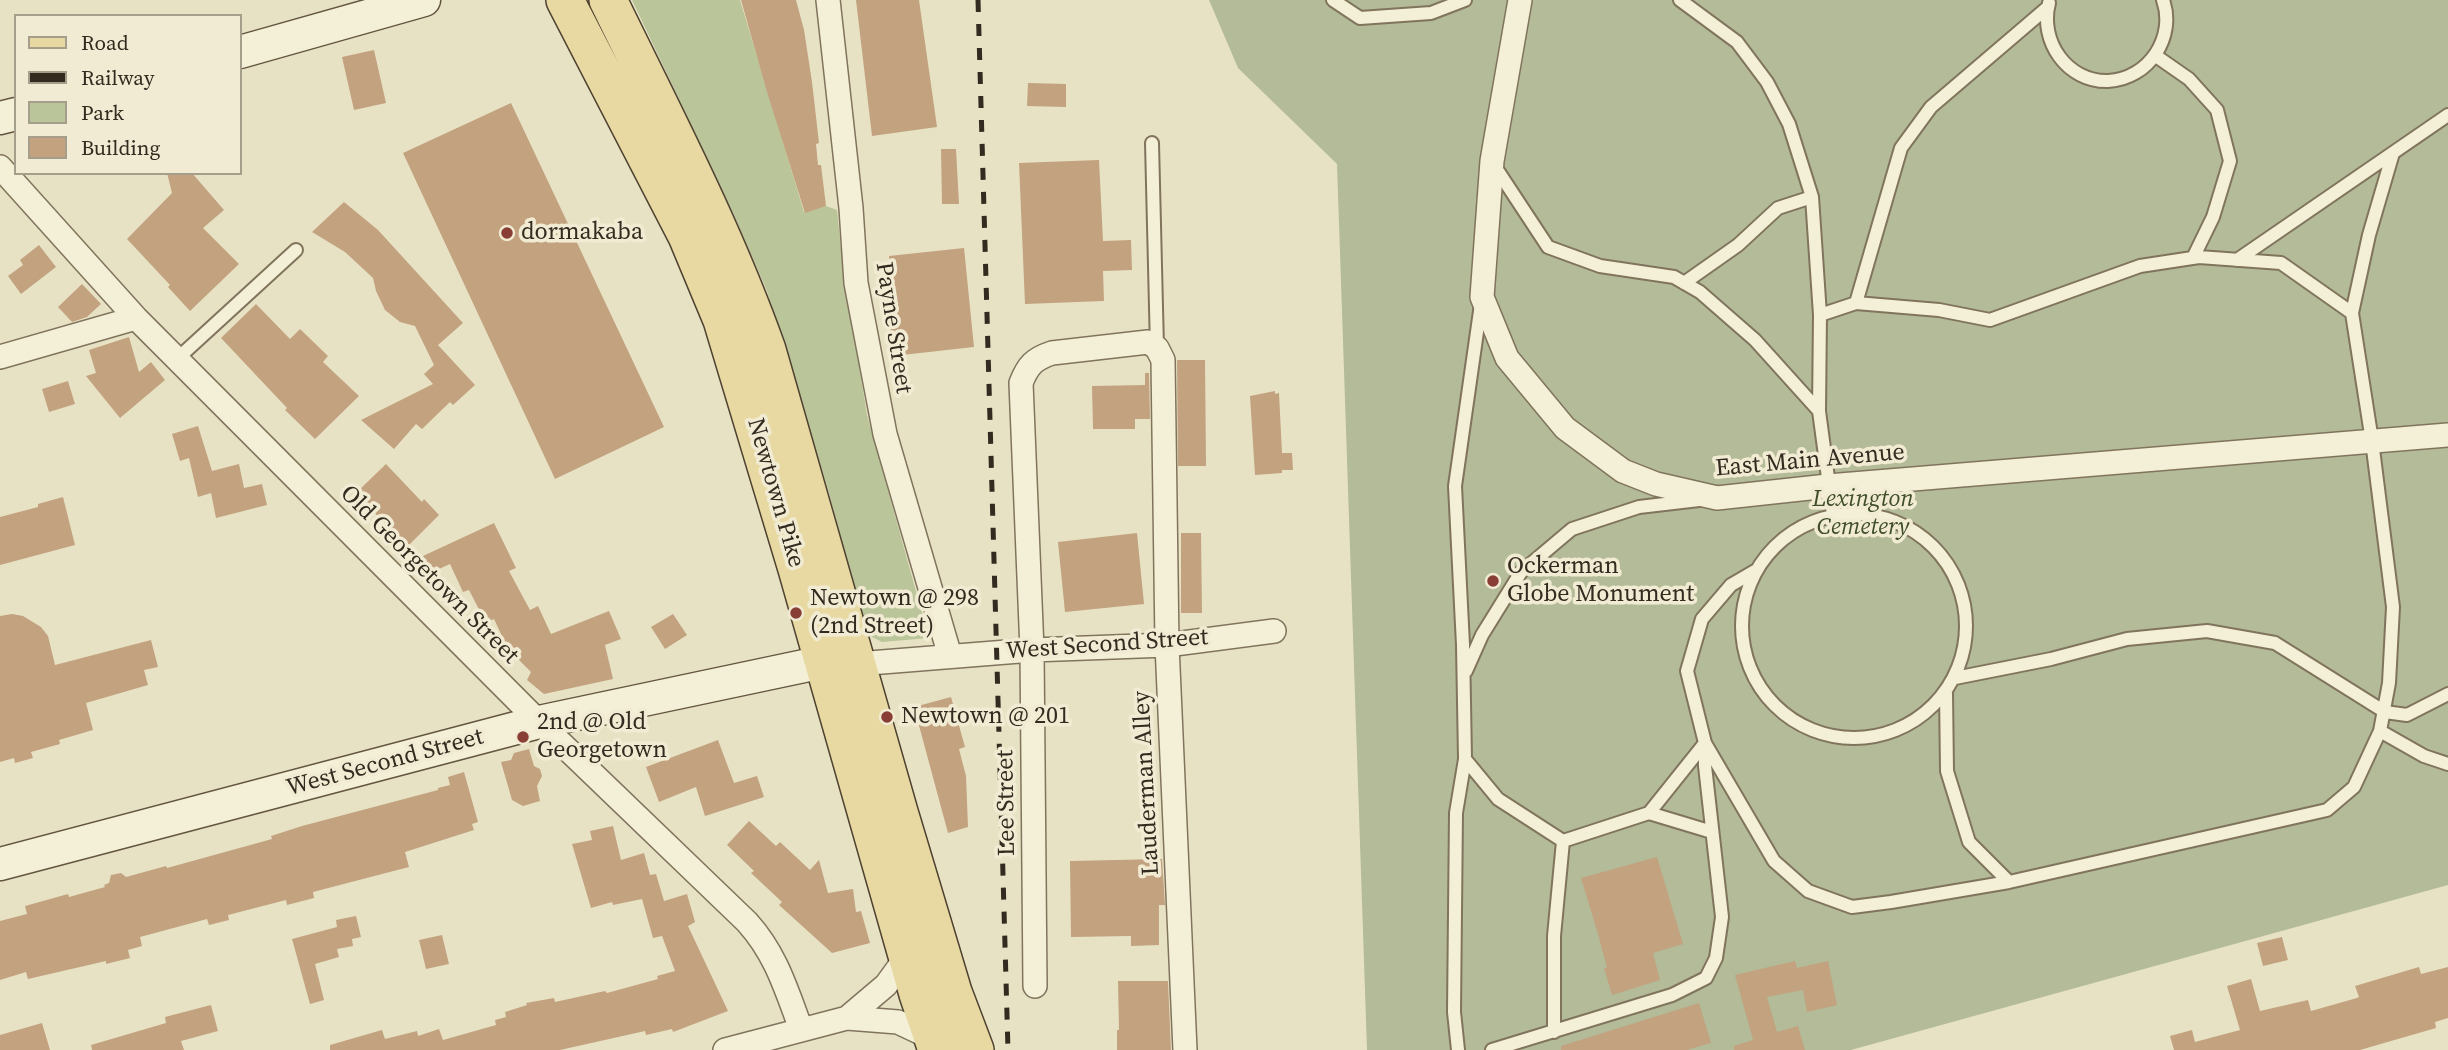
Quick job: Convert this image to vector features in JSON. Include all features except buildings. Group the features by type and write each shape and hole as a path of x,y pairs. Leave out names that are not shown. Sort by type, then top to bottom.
{"main road":[{"name":"Newtown Pike","path":"565,0 687,236 722,320 762,449 975,1050"},
{"name":"Newtown Pike","path":"608,0 724,239 767,350 907,956 935,1044"}],"street":[{"name":"Payne Street","path":"828,0 851,208 856,283 885,435 950,656"},
{"name":"East Main Avenue","path":"1520,0 1492,162 1482,297 1507,358 1565,428 1623,471 1656,484 1717,498 1828,486 2448,435"},
{"path":"242,51 411,2"},
{"name":"Old Georgetown Street","path":"0,167 177,359 538,722 761,937 775,961 801,1029"},
{"path":"0,357 136,317"},
{"name":"Lee Street","path":"1035,986 1032,650 1021,383 1034,360 1052,353 1148,342 1157,348"},
{"name":"Lauderman Alley","path":"1157,348 1163,360 1167,645 1185,1050"},
{"name":"West Second Street","path":"0,864 538,722 840,663 1032,650 1167,645 1274,631"},
{"path":"847,1018 886,985 907,956"},
{"path":"725,1050 847,1018 898,1022 935,1044"}],"lane":[{"path":"1333,0 1360,18 1431,13 1465,0"},
{"path":"1680,0 1737,42 1767,82 1789,124 1812,197 1820,315 1819,411 1833,515"},
{"path":"2049,3 2046,25 2050,43 2060,59 2073,71 2108,81 2134,73 2155,56 2167,25 2163,0"},
{"path":"1856,303 1901,148 1931,107 2049,3"},
{"path":"2155,56 2189,79 2217,110 2230,161 2213,217 2193,258"},
{"path":"2237,260 2448,115"},
{"path":"1152,143 1157,348"},
{"path":"1705,743 1774,860 1808,891 1852,907 2009,882 2327,810 2354,787 2380,731 2385,712 2393,607 2372,441 2352,313 2369,235 2393,153"},
{"path":"1492,162 1548,247 1600,266 1674,277 1700,292 1755,340 1819,411"},
{"path":"1684,283 1738,245 1778,208 1812,197"},
{"path":"177,359 296,250"},
{"path":"1820,315 1856,303 1939,310 1990,320 2140,266 2193,258 2281,263 2352,313"},
{"path":"1458,1050 1454,1012 1456,813 1465,759 1455,486 1482,297"},
{"path":"1464,676 1482,635 1521,572 1572,529 1639,507 1717,498"},
{"path":"1870,514 1904,524 1933,545 1955,574 1966,608 1966,645 1955,678 1946,692 1919,719 1885,736 1847,740 1810,731 1778,711 1755,681 1742,645 1743,607 1755,571 1784,538 1802,526 1833,515 1870,514"},
{"path":"1492,1050 1672,996 1706,978 1716,958 1722,917 1705,766 1705,743 1687,671 1702,619 1731,585 1755,571"},
{"path":"1955,678 2051,659 2127,639 2207,631 2275,643 2385,712 2407,715 2448,694"},
{"path":"1946,692 1948,771 1969,842 2009,882"},
{"path":"2380,731 2424,756 2448,764"},
{"path":"1563,841 1649,813 1705,743"},
{"path":"1465,759 1498,799 1563,841"},
{"path":"1649,813 1712,832"},
{"path":"1554,1032 1554,936 1563,841"}],"green space":[{"path":"632,0 740,0 804,212 826,206 837,210 843,268 867,415 929,638 882,642 866,634 829,493 767,291"},
{"name":"Lexington Cemetery","path":"1209,0 2448,0 2448,885 1851,1050 1367,1050 1337,164 1238,68"}],"railway":[{"path":"978,0 1008,1050"}],"place":[{"name":"dormakaba","path":"507,233"},
{"name":"Ockerman Globe Monument","path":"1493,581"},
{"name":"Newtown @ 298 (2nd Street)","path":"796,613"},
{"name":"Newtown @ 201","path":"887,717"},
{"name":"2nd @ Old Georgetown","path":"523,737"}]}
